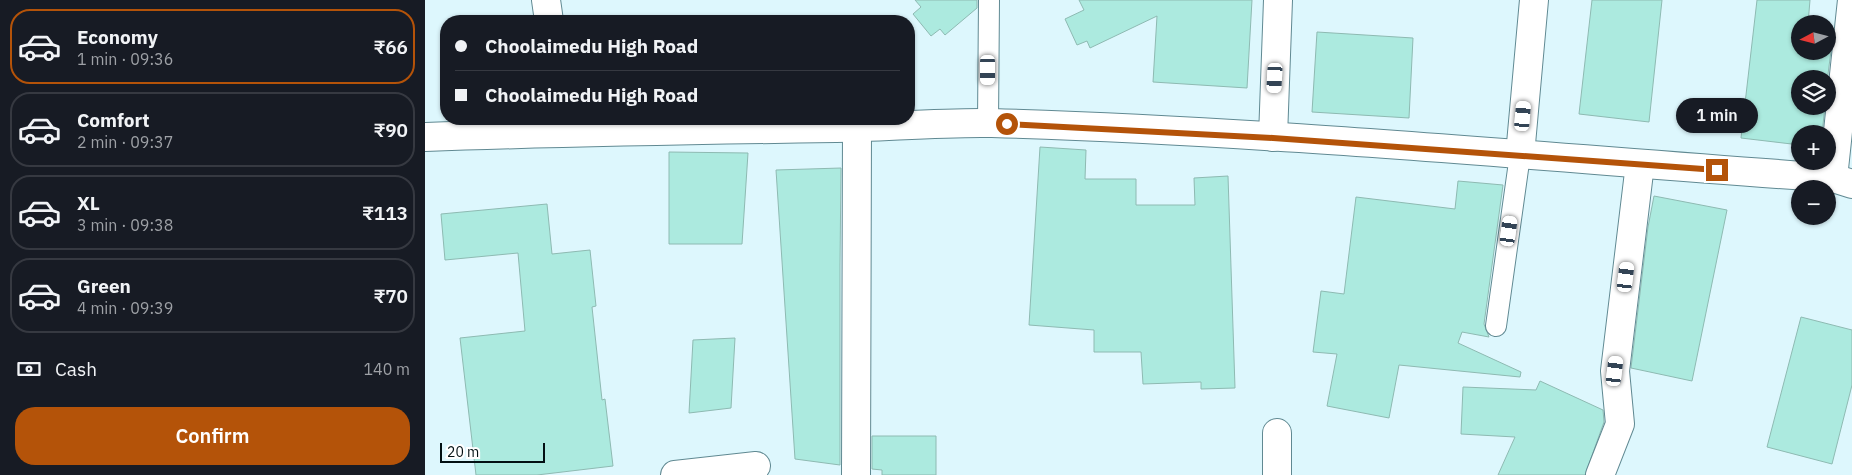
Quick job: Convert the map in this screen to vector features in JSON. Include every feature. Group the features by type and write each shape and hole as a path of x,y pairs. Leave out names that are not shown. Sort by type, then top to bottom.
{"street":[{"path":"546,0 548,15"},
{"path":"1273,138 1278,0"},
{"path":"1520,155 1534,0"},
{"path":"425,137 562,125 857,128 988,123 1273,138 1640,164 1842,181 1852,0"},
{"path":"856,475 857,128"},
{"path":"1600,475 1620,424 1615,371 1640,164"},
{"path":"1277,433 1277,475"},
{"path":"675,475 757,466"}],"lane":[{"path":"988,123 989,0"},
{"path":"1496,326 1520,155"}],"building":[{"path":"915,0 977,0 977,8 945,35 940,29 931,36 913,14 921,7"},
{"path":"1079,0 1252,0 1247,88 1153,82 1157,16 1090,48 1087,41 1077,45 1065,19 1084,10"},
{"path":"1592,0 1662,0 1649,122 1579,114"},
{"path":"1757,0 1810,0 1809,15 1791,15 1791,60 1830,60 1829,70 1791,70 1791,115 1824,115 1823,125 1791,125 1791,144 1741,138"},
{"path":"1317,32 1413,38 1409,118 1312,112"},
{"path":"1040,147 1086,150 1085,179 1136,179 1136,205 1195,205 1194,178 1228,176 1235,388 1201,389 1201,382 1143,384 1141,352 1094,352 1094,330 1029,325"},
{"path":"669,152 748,153 742,244 669,244"},
{"path":"841,168 840,465 795,459 776,170"},
{"path":"1458,181 1503,185 1484,324 1489,337 1462,332 1458,343 1521,372 1520,377 1399,365 1389,418 1327,406 1337,354 1313,352 1321,291 1344,294 1356,197 1455,209"},
{"path":"1654,196 1727,210 1692,381 1631,368 1648,227"},
{"path":"547,204 552,254 590,250 596,306 592,307 602,400 605,399 613,466 537,475 476,475 460,338 525,331 518,253 445,260 441,214"},
{"path":"1801,317 1852,330 1852,385 1832,464 1767,447"},
{"path":"735,338 731,408 689,413 693,340"},
{"path":"1540,381 1603,410 1604,422 1585,475 1498,475 1515,437 1461,434 1463,387 1536,390"},
{"path":"872,436 936,436 936,475 882,475 882,470 872,469"}],"route":[{"path":"1007,124 1273,138 1717,170"}]}
